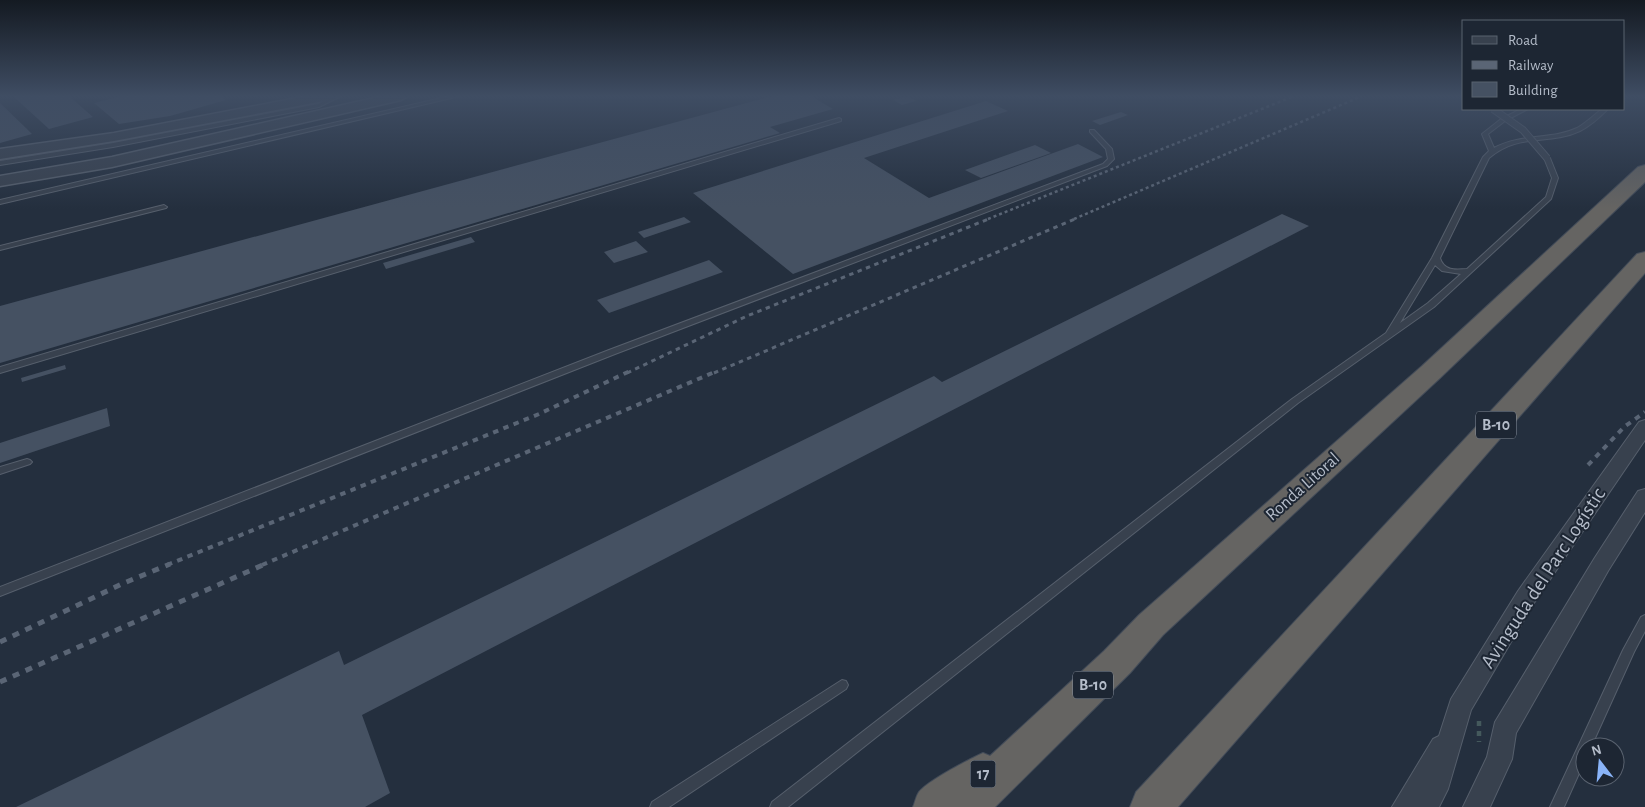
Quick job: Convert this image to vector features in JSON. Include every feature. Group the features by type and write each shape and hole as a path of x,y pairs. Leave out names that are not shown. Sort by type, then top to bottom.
{"highway":[{"name":"Ronda Litoral","path":"964,807 1117,662 1151,625 1431,372 1645,170"},
{"name":"B-10","path":"1151,807 1645,259"},
{"name":"17","path":"934,807 946,797 1033,742"}],"street":[{"path":"0,154 132,134"},
{"path":"0,181 112,162 236,134"},
{"name":"Avinguda del Parc Logístic","path":"1425,807 1435,790 1450,734 1460,707 1526,597 1645,426"},
{"path":"1476,807 1499,759 1504,730 1601,565 1645,496"},
{"name":"Avinguda del Parc Logístic","path":"1405,807 1450,734"}],"lane":[{"path":"0,163 171,134"},
{"path":"0,196 274,134"},
{"path":"0,202 295,134"},
{"path":"0,370 793,134"},
{"path":"0,592 612,352 1105,165 1111,159 1111,152 1094,134"},
{"path":"1485,134 1492,151"},
{"path":"777,807 1295,401 1387,338 1431,305 1471,270 1549,198 1554,178 1548,158 1526,134"},
{"path":"1387,338 1436,258 1486,157 1492,151 1508,142 1556,134"},
{"path":"0,248 164,207"},
{"path":"1436,258 1439,266 1450,271 1463,272 1471,270"},
{"path":"0,471 27,462"},
{"path":"1557,807 1629,650 1645,620"},
{"path":"657,807 842,685"}],"path":[{"path":"1478,750 1479,714"}],"building":[{"path":"0,134 32,134 0,143"},
{"path":"634,134 778,134 0,363 0,306"},
{"path":"882,134 939,134 864,158 929,198 1078,144 1103,157 793,274 693,193"},
{"path":"1035,145 1051,153 981,178 965,170"},
{"path":"1282,214 1309,226 362,715 390,793 365,807 16,807 339,651 344,665 934,376 942,382"},
{"path":"684,217 691,222 644,238 638,232"},
{"path":"471,237 475,242 386,269 383,263"},
{"path":"636,241 648,252 614,263 604,252"},
{"path":"709,260 723,272 609,313 597,300"},
{"path":"65,365 66,369 22,382 21,378"},
{"path":"107,408 110,426 0,463 0,443"}],"railway":[{"path":"988,219 1200,134"},
{"path":"1074,219 1274,134"},
{"path":"627,373 747,316 991,218"},
{"path":"714,373 1077,218"},
{"path":"167,565 539,414 630,371"},
{"path":"262,565 717,371"},
{"path":"1588,465 1624,427 1645,412"},
{"path":"0,642 124,583 170,564"},
{"path":"0,682 265,564"}]}
